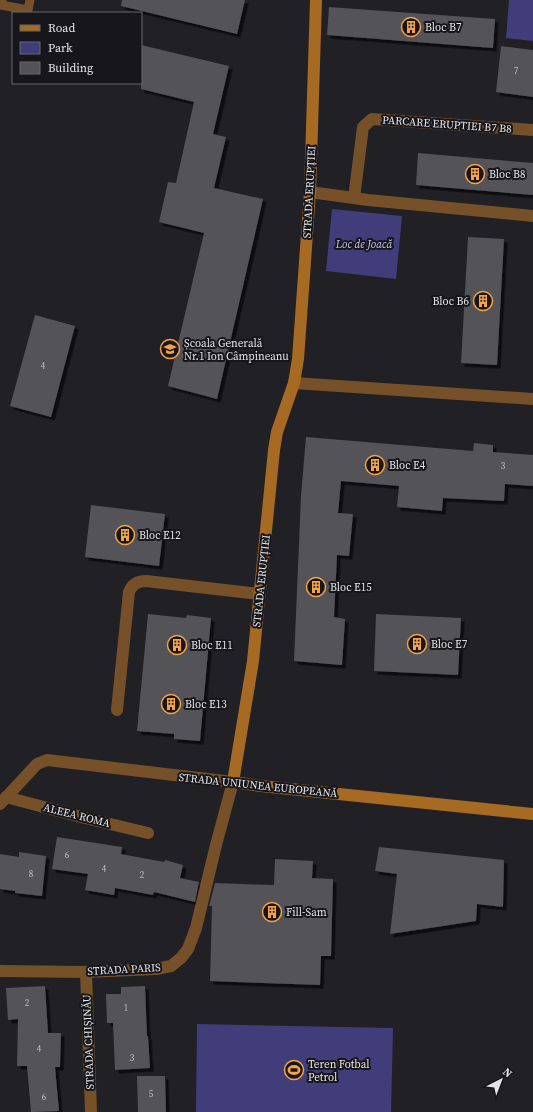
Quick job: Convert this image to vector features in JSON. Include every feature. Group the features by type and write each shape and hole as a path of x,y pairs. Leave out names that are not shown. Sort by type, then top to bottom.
{"street":[{"name":"STRADA ERUPȚIEI","path":"233,782 253,661 274,450 277,432 294,383 300,340 310,192 316,0"},
{"name":"PARCARE ERUPTIEI B7 B8","path":"354,198 363,128 372,119 533,130"},
{"path":"310,192 354,198 533,216"},
{"path":"294,383 533,399"},
{"path":"117,710 129,592 133,585 141,581 146,581 259,594"},
{"name":"STRADA UNIUNEA EUROPEANĂ","path":"3,800 37,764 47,760 261,786 533,814"},
{"name":"STRADA PARIS","path":"0,971 86,972 156,969 171,966 181,958 188,949 196,928 233,782"},
{"name":"ALEEA ROMA","path":"3,800 148,833"},
{"name":"STRADA CHIȘINĂU","path":"86,972 91,1112"}],"lane":[{"path":"2,0 1,5 28,10 30,0"}],"green space":[{"path":"509,0 533,0 533,41 506,38"},
{"name":"Loc de Joacă","path":"332,209 402,216 396,279 326,271"},
{"name":"Teren Fotbal Petrol","path":"197,1024 393,1028 391,1112 196,1112"}],"building":[{"path":"122,0 245,0 237,34 121,6"},
{"name":"Bloc B7","path":"329,7 495,19 493,48 327,35"},
{"path":"142,45 229,66 213,134 226,137 214,188 263,199 217,399 168,386 204,233 159,222 168,182 176,183 194,102 141,89"},
{"path":"501,46 533,50 533,97 496,92"},
{"name":"Bloc B8","path":"418,153 533,163 533,195 416,185"},
{"name":"Bloc B6","path":"468,237 504,239 497,365 461,363"},
{"path":"35,315 75,326 51,417 10,406"},
{"path":"306,437 473,451 474,443 493,445 493,452 533,455 533,486 505,484 504,501 443,498 442,511 397,507 399,486 341,481 338,513 353,514 349,556 337,555 334,617 345,619 342,665 294,661 301,496"},
{"name":"Bloc E12","path":"91,505 165,514 159,566 85,557"},
{"path":"148,614 186,618 187,615 211,618 200,741 174,739 174,734 137,731"},
{"name":"Bloc E7","path":"376,614 461,618 458,675 374,671"},
{"path":"57,837 122,847 121,854 164,862 165,860 183,865 180,878 199,882 195,902 154,892 153,895 115,888 114,895 85,890 88,874 52,869"},
{"path":"379,847 504,860 503,907 477,904 476,921 390,934 397,874 375,871"},
{"path":"19,852 46,856 42,896 15,893 15,891 0,889 0,854 19,857"},
{"name":"Fill-Sam","path":"275,859 313,861 312,878 333,879 331,956 321,956 320,985 210,981 212,906 209,906 215,883 274,885"},
{"path":"45,986 48,1033 61,1033 60,1067 55,1067 59,1111 31,1112 27,1066 17,1066 18,1019 8,1020 6,988"},
{"path":"145,986 150,1068 115,1070 113,1023 107,1023 106,994 121,994 121,987"},
{"path":"137,1076 165,1076 166,1112 138,1112"}],"place":[{"name":"Bloc B7","path":"411,27"},
{"name":"Bloc B8","path":"475,174"},
{"name":"Bloc B6","path":"483,301"},
{"name":"Școala Generală Nr.1 Ion Câmpineanu","path":"170,349"},
{"name":"Bloc E4","path":"375,465"},
{"name":"Bloc E12","path":"125,535"},
{"name":"Bloc E15","path":"316,587"},
{"name":"Bloc E7","path":"417,644"},
{"name":"Bloc E11","path":"177,645"},
{"name":"Bloc E13","path":"171,704"},
{"name":"Fill-Sam","path":"272,912"},
{"name":"Teren Fotbal Petrol","path":"294,1070"}]}
